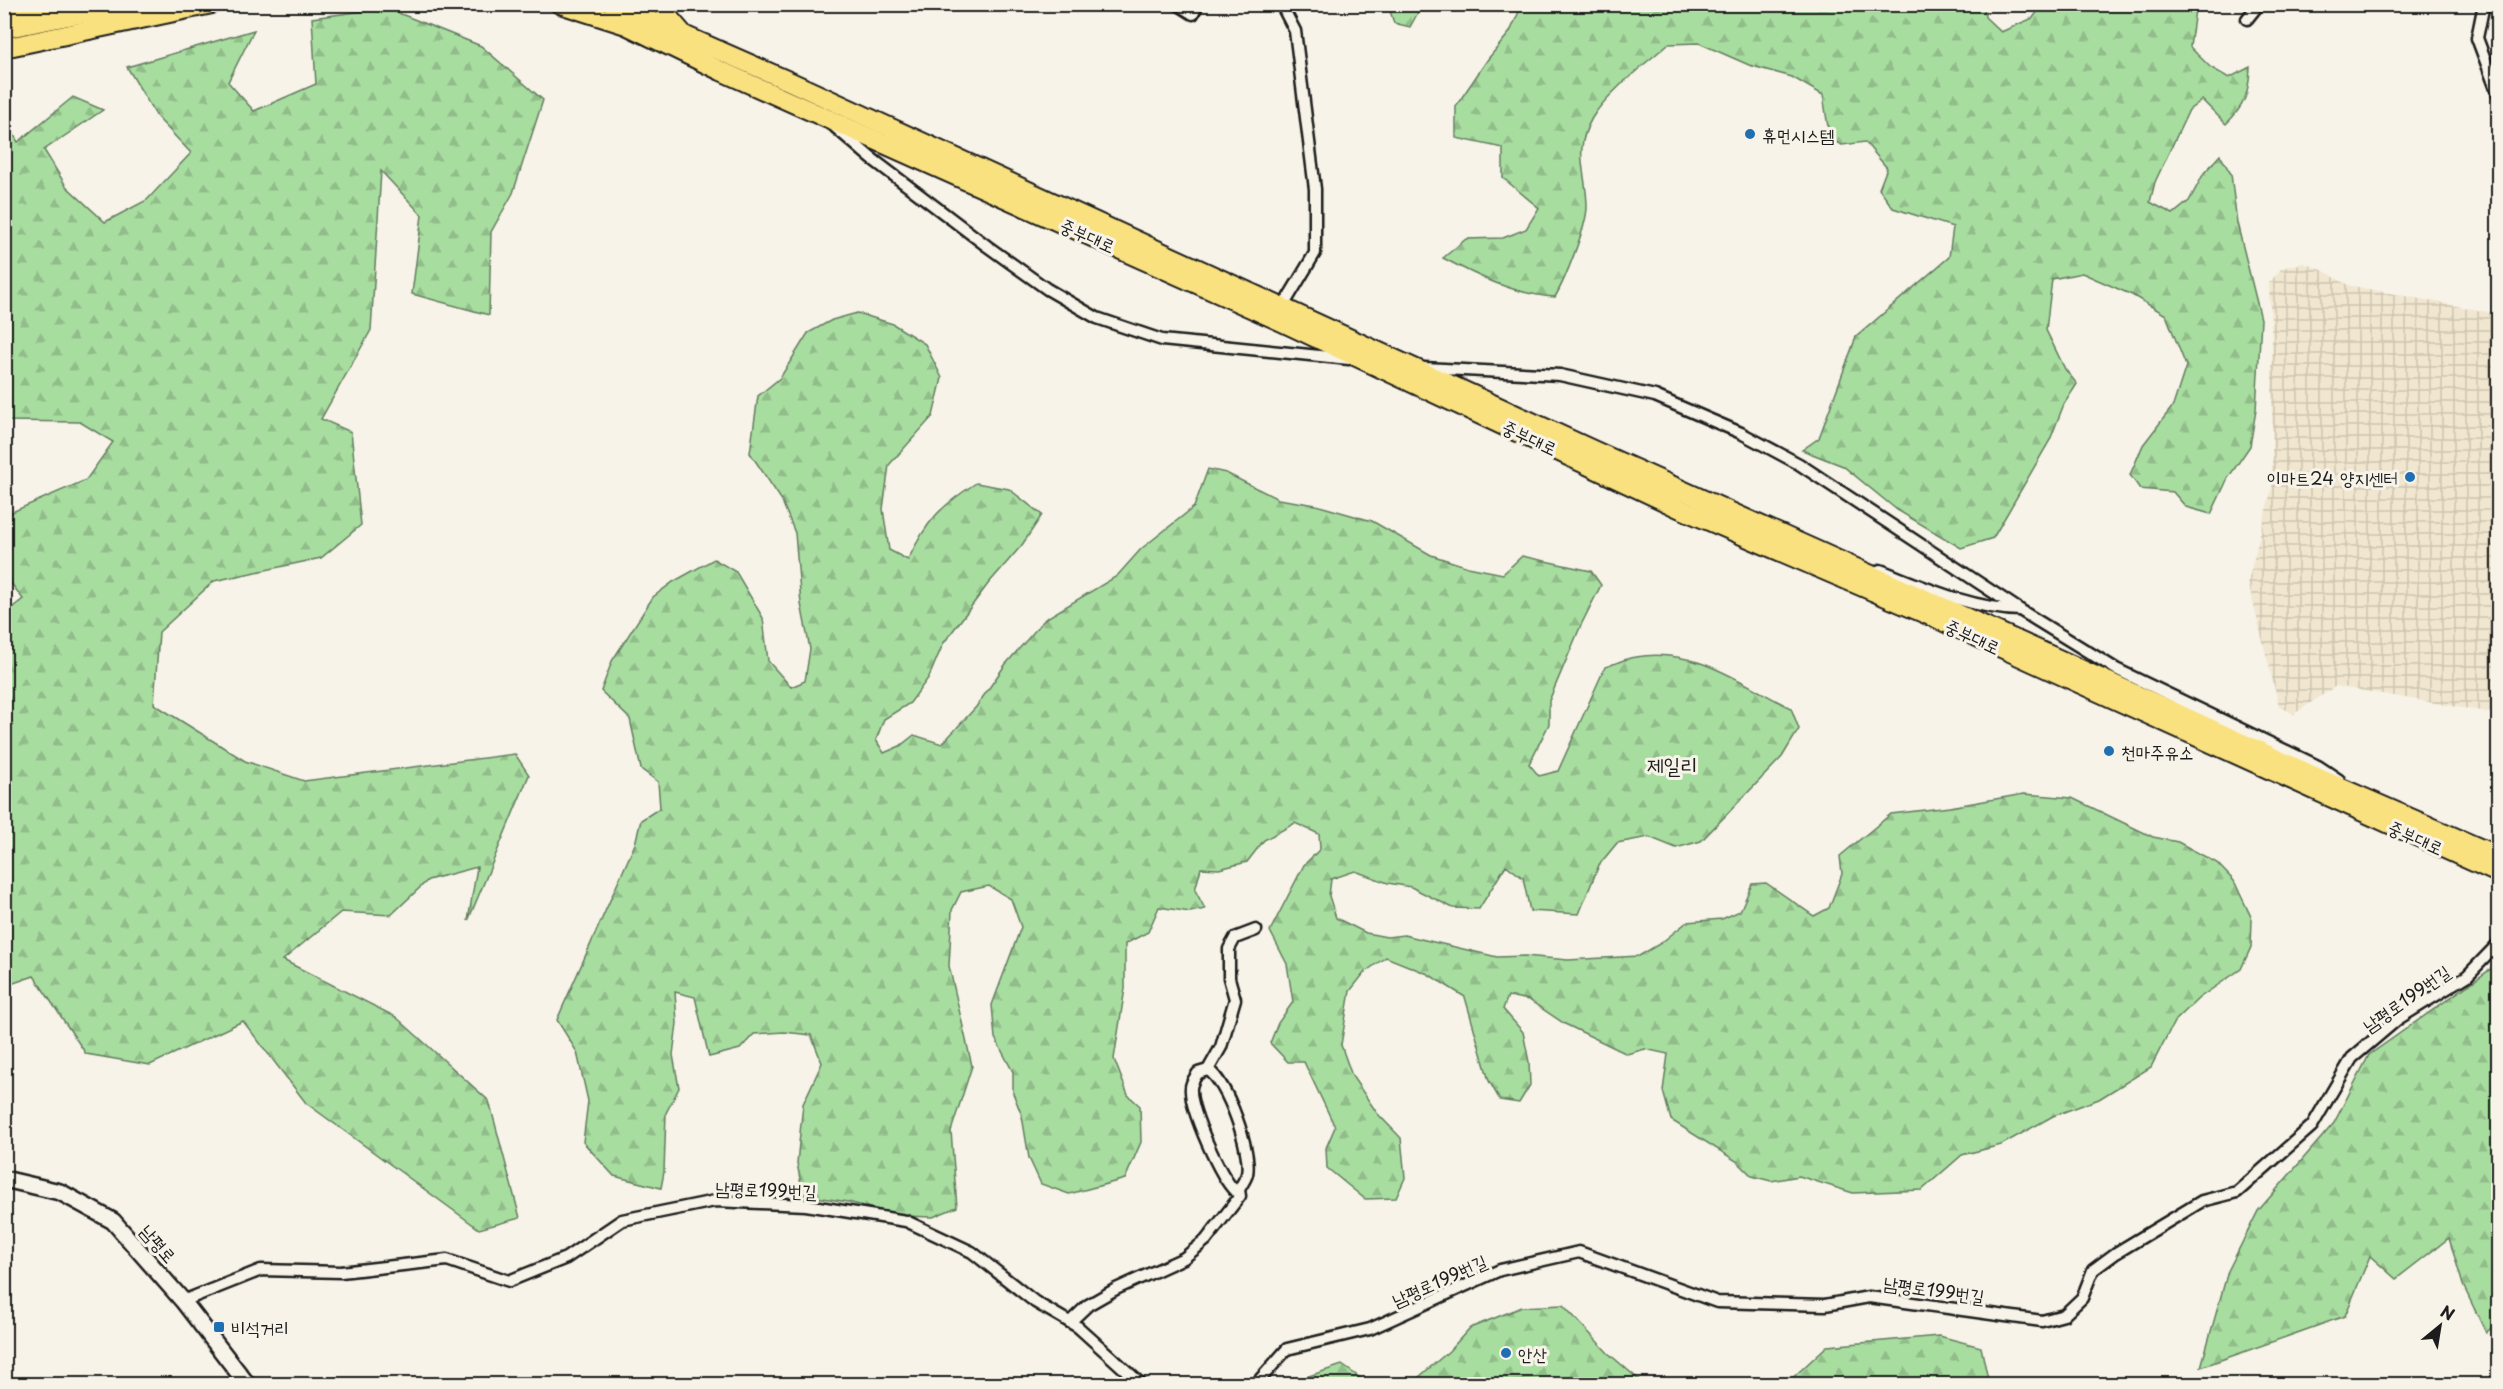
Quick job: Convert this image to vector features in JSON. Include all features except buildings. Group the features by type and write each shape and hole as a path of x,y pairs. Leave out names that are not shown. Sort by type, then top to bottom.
{"main road":[{"path":"4,16 60,9 139,4"},
{"path":"4,48 212,4"},
{"name":"중부대로","path":"560,4 626,25 722,71 1361,360 1682,509 1935,618 2499,873"},
{"name":"중부대로","path":"613,4 2323,780 2499,856"},
{"path":"663,4 670,19 684,35"},
{"path":"4,29 60,9"}],"street":[{"path":"1177,4 1193,14 1198,4"},
{"path":"1281,4 1295,31 1315,189 1315,253 1282,308"},
{"path":"2247,19 2259,4"},
{"path":"2484,4 2477,38 2499,94"},
{"path":"822,115 871,158 987,246 1047,289 1097,318 1162,340 1361,360"},
{"path":"1412,367 1560,375 1655,396 1741,433 1799,465 2020,610 2116,669 2318,766 2361,795"},
{"path":"1848,565 1879,569 1934,591 1997,609 2020,610"},
{"path":"1239,1190 1235,1191 1229,1186 1218,1167 1195,1111 1190,1092 1191,1084 1198,1073 1208,1070 1221,1047 1235,999 1229,978 1230,949 1235,938 1256,930"},
{"name":"남평로199번길","path":"1256,1384 1287,1349 1370,1329 1500,1270 1579,1252 1718,1302 1825,1305 1869,1297 2042,1321 2064,1315 2082,1298 2093,1270 2116,1253 2202,1201 2238,1192 2312,1126 2352,1058 2398,1019 2467,976 2499,944"},
{"path":"1070,1322 1088,1305 1184,1258 1206,1240 1240,1196 1239,1190 1247,1173 1246,1148 1228,1097 1221,1083 1208,1070"},
{"name":"남평로","path":"4,1179 60,1192 113,1221 183,1301 247,1384"},
{"name":"남평로199번길","path":"183,1301 261,1270 340,1272 447,1260 509,1281 566,1258 622,1220 715,1202 806,1205 906,1221 972,1252 1035,1302 1078,1327 1140,1384"}],"shaded area":[{"path":"2303,263 2322,270 2348,285 2498,314 2498,714 2336,686 2294,714 2279,706 2248,582 2272,487 2272,345 2269,283 2282,268"}],"green space":[{"path":"1388,4 1422,5 1410,27 1394,23"},
{"path":"1519,5 1984,5 1985,17 2001,32 2033,18 2042,5 2188,5 2195,10 2190,47 2210,67 2229,78 2250,67 2247,92 2242,105 2226,124 2202,100 2189,110 2155,182 2150,202 2173,214 2189,201 2204,173 2220,155 2231,174 2237,223 2261,319 2256,410 2250,446 2228,478 2211,514 2186,507 2173,492 2140,489 2130,475 2143,445 2173,406 2186,366 2166,315 2132,295 2082,273 2052,279 2046,330 2065,369 2077,384 2064,404 2050,440 1993,538 1961,548 1897,510 1843,466 1802,450 1819,438 1856,337 1949,257 1953,227 1893,208 1879,189 1887,168 1865,142 1842,145 1830,140 1823,95 1792,77 1749,65 1699,43 1668,44 1617,89 1592,118 1586,130 1582,152 1586,215 1575,252 1555,297 1511,289 1443,258 1466,239 1503,238 1526,229 1539,208 1503,178 1503,148 1456,138 1456,106 1488,59 1510,32 1521,7"},
{"path":"386,8 481,46 543,100 513,193 491,232 489,315 412,294 422,215 381,171 371,330 321,419 351,432 361,525 321,558 214,581 159,632 154,704 245,761 304,781 515,754 529,775 468,921 477,867 428,880 391,915 341,912 283,960 396,1017 489,1101 520,1218 479,1229 306,1103 243,1021 150,1065 86,1054 34,976 5,986 9,1064 5,1068 4,614 23,599 5,575 5,515 86,480 113,442 80,422 5,421 5,119 18,142 73,97 103,110 44,150 66,186 105,222 147,200 191,153 157,117 127,67 254,30 228,82 254,111 316,84 312,18"},
{"path":"857,313 893,324 925,344 942,378 933,416 889,465 883,509 889,550 908,560 928,524 944,507 976,483 1009,489 1042,515 1022,545 988,584 943,644 929,677 910,703 884,719 876,740 884,753 900,746 914,735 942,744 976,707 1005,665 1045,619 1117,576 1141,549 1194,507 1208,469 1226,473 1278,499 1316,505 1372,521 1431,555 1468,567 1503,574 1522,556 1591,571 1601,585 1581,625 1549,701 1549,724 1529,764 1539,776 1558,771 1605,667 1632,658 1658,655 1678,657 1717,669 1791,708 1799,729 1782,757 1701,841 1676,848 1649,837 1617,843 1599,865 1579,914 1530,911 1523,878 1506,865 1479,909 1453,908 1411,887 1388,883 1355,871 1331,879 1329,896 1336,918 1366,933 1387,937 1404,935 1497,957 1525,956 1568,960 1639,956 1661,943 1687,922 1722,919 1740,911 1752,884 1766,883 1814,916 1829,908 1842,874 1840,856 1891,814 1950,807 2024,794 2072,798 2153,837 2178,842 2217,863 2234,881 2252,919 2251,947 2241,969 2199,998 2174,1022 2151,1067 2099,1099 2053,1116 2001,1145 1962,1155 1922,1190 1853,1193 1799,1176 1771,1181 1752,1176 1738,1162 1671,1120 1663,1091 1668,1054 1645,1049 1627,1054 1565,1024 1529,1000 1508,996 1503,1009 1523,1032 1529,1062 1530,1085 1519,1103 1500,1100 1489,1081 1465,997 1428,974 1386,957 1365,972 1350,991 1341,1045 1352,1076 1377,1113 1401,1138 1405,1178 1396,1198 1365,1199 1327,1168 1326,1148 1335,1127 1304,1062 1288,1062 1270,1043 1278,1023 1293,1002 1287,964 1270,931 1304,865 1320,849 1319,834 1295,823 1264,840 1247,862 1219,869 1201,868 1195,890 1205,909 1190,912 1159,907 1148,932 1125,944 1125,988 1114,1059 1128,1095 1140,1106 1141,1142 1125,1179 1069,1194 1041,1184 1029,1158 1022,1116 1013,1093 1013,1072 995,1038 992,1005 1021,927 1011,899 989,886 961,892 952,910 949,966 972,1066 951,1131 957,1207 933,1217 902,1216 848,1202 803,1195 797,1163 803,1104 822,1063 811,1035 784,1032 754,1034 740,1049 709,1057 695,997 675,992 677,1023 673,1055 679,1088 666,1113 664,1172 661,1188 614,1176 583,1142 588,1101 577,1052 557,1020 635,844 641,820 660,808 658,782 641,769 630,719 601,691 612,661 653,597 673,582 714,559 736,572 763,618 768,661 791,687 805,681 810,649 801,604 795,533 781,499 750,453 758,396 780,378 808,333 832,320"},
{"path":"2498,964 2498,1321 2486,1333 2463,1285 2449,1238 2396,1279 2370,1256 2345,1316 2201,1367 2228,1271 2258,1211 2334,1123 2369,1055"},
{"path":"1563,1305 1608,1353 1644,1384 1539,1384 1530,1380 1466,1384 1411,1384 1449,1351 1470,1328 1522,1307"},
{"path":"1939,1336 1981,1347 1989,1384 1786,1384 1827,1346"},
{"path":"1342,1365 1369,1384 1295,1384 1309,1376"}],"place":[{"name":"휴먼시스템","path":"1750,134"},
{"name":"이마트24 양지센터","path":"2410,477"},
{"name":"천마주유소","path":"2109,751"},
{"name":"비석거리","path":"219,1327"},
{"name":"안산","path":"1506,1353"}],"district":[{"name":"제일리","path":"1672,764"}]}
